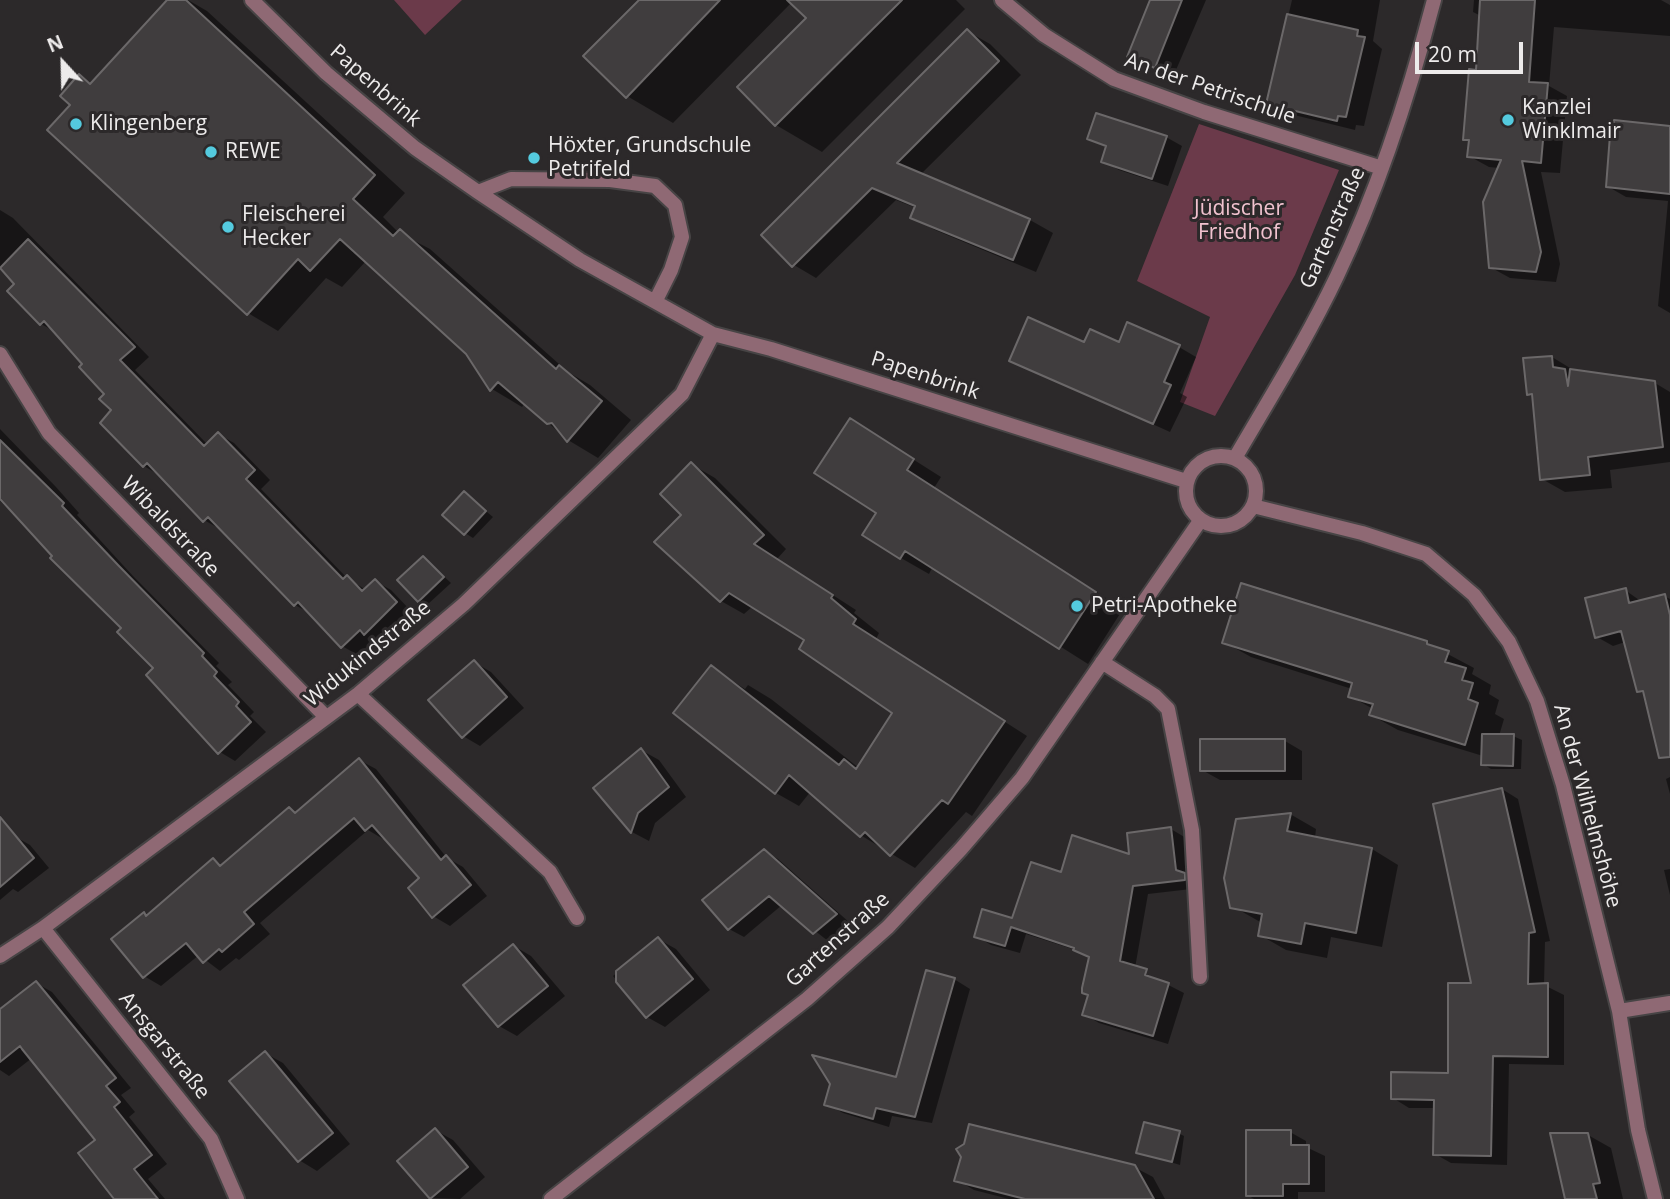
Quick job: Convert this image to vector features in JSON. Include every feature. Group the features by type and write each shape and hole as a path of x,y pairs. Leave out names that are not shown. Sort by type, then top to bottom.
{"street":[{"name":"Papenbrink","path":"252,0 327,73 415,148 580,260 713,334 772,349 1186,481"},
{"name":"An der Petrischule","path":"1002,0 1044,35 1114,79 1217,116 1382,168"},
{"name":"Gartenstraße","path":"1235,458 1296,355 1337,276 1382,168 1409,93 1434,0"},
{"path":"478,192 511,179 610,180 655,186 675,205 682,237 671,270 656,300"},
{"name":"Widukindstraße","path":"0,956 43,928 358,694 464,604 682,394 713,334"},
{"name":"Wibaldstraße","path":"0,354 49,433 325,716"},
{"path":"1212,456 1235,458 1245,465 1254,477 1253,506 1240,520 1229,525 1217,526 1200,520 1190,509 1185,494 1186,481 1199,462 1212,456"},
{"name":"An der Wilhelmshöhe","path":"1253,506 1362,533 1426,554 1474,595 1509,642 1537,701 1563,785 1619,1011 1639,1130 1656,1199"},
{"name":"Gartenstraße","path":"551,1199 807,999 888,927 961,849 1022,778 1200,520"},
{"path":"1102,662 1155,696 1168,709 1192,830 1200,977"},
{"path":"358,694 550,872 577,918"},
{"name":"Ansgarstraße","path":"43,928 211,1139 237,1199"},
{"path":"1619,1011 1670,1003"}],"green space":[{"path":"394,0 462,0 425,35"},
{"name":"Jüdischer Friedhof","path":"1199,124 1339,170 1295,275 1215,416 1180,402 1210,317 1137,281"}],"building":[{"name":"REWE","path":"167,0 186,0 375,175 353,199 393,236 400,229 556,369 559,365 602,401 567,442 552,423 547,424 498,382 490,391 466,354 340,239 310,271 298,259 247,315 47,130 70,105 60,96 79,74 90,84"},
{"path":"639,0 720,0 626,98 583,56"},
{"path":"787,0 902,0 775,126 737,87 806,18"},
{"path":"1150,0 1182,0 1155,68 1127,57"},
{"path":"1480,0 1535,0 1529,82 1548,83 1541,163 1522,161 1541,252 1536,272 1489,268 1483,202 1501,160 1467,157 1469,140 1463,140 1469,69 1476,70"},
{"path":"1287,14 1358,30 1357,36 1365,37 1346,117 1338,116 1337,121 1266,104"},
{"path":"967,29 999,61 897,163 1030,219 1013,260 910,218 915,206 872,188 792,267 761,235"},
{"path":"1096,113 1167,136 1152,179 1101,162 1106,146 1087,139"},
{"path":"1614,120 1670,126 1670,194 1606,187 1610,135 1612,136"},
{"path":"28,239 135,347 120,360 204,446 218,432 255,470 246,479 343,579 347,575 362,591 375,579 397,602 364,635 360,630 341,648 298,602 294,606 208,517 203,522 147,463 143,467 100,423 111,410 99,399 104,394 79,367 82,364 44,321 40,325 7,291 14,284 0,268"},
{"path":"1028,317 1084,342 1090,329 1119,342 1127,322 1180,345 1164,382 1171,385 1153,424 1009,361"},
{"path":"1552,356 1553,367 1565,369 1568,386 1570,369 1655,381 1663,447 1588,457 1590,475 1540,480 1532,394 1527,395 1523,358"},
{"path":"850,418 914,459 907,470 1096,592 1059,649 905,551 900,559 862,535 876,513 814,473"},
{"path":"0,440 64,503 62,506 204,653 202,656 217,672 214,676 239,702 236,706 251,722 218,754 146,675 153,668 117,632 121,628 50,558 52,556 0,499"},
{"path":"691,462 764,535 754,544 833,595 831,598 856,619 853,624 1005,721 948,804 942,800 890,856 865,832 860,837 789,775 775,794 673,713 711,665 839,765 844,759 856,769 892,713 799,649 804,640 729,593 720,602 654,542 681,515 660,494"},
{"path":"464,491 486,511 464,535 442,515"},
{"path":"423,556 444,577 418,602 397,580"},
{"path":"1241,583 1427,641 1427,644 1449,651 1445,662 1466,668 1462,680 1473,683 1468,699 1478,703 1465,745 1369,715 1373,704 1348,697 1352,683 1222,643"},
{"path":"1626,588 1629,603 1665,594 1670,615 1670,757 1659,758 1643,691 1637,692 1621,631 1595,638 1585,598"},
{"path":"474,660 507,697 462,738 428,700"},
{"path":"1482,734 1514,734 1513,766 1481,765"},
{"path":"1200,739 1285,739 1285,771 1200,771"},
{"path":"641,748 669,787 638,813 631,833 593,788"},
{"path":"359,758 441,860 446,855 471,885 432,918 408,888 419,878 372,825 365,831 354,818 244,912 254,924 222,952 219,949 203,963 186,943 143,978 111,939 144,912 146,916 213,858 220,866 289,807 295,813"},
{"path":"1502,788 1535,932 1529,933 1528,984 1548,983 1548,1057 1493,1056 1491,1156 1433,1155 1434,1100 1391,1099 1391,1072 1448,1073 1448,983 1471,983 1433,804"},
{"path":"1291,813 1287,831 1372,848 1356,933 1305,923 1301,944 1258,936 1262,914 1230,908 1224,878 1236,819"},
{"path":"0,817 34,858 0,887"},
{"path":"1171,827 1176,870 1185,873 1185,880 1133,886 1120,961 1147,969 1145,975 1169,983 1153,1036 1082,1015 1088,995 1082,993 1082,988 1089,957 1073,950 1074,948 1011,927 1005,946 974,937 982,909 1012,918 1031,862 1061,872 1072,835 1129,854 1127,833"},
{"path":"764,849 837,914 813,934 769,896 728,930 702,900"},
{"path":"658,937 693,979 646,1018 616,982 616,971"},
{"path":"513,944 548,986 498,1027 463,985"},
{"path":"926,970 955,978 915,1117 876,1108 873,1119 824,1105 830,1084 812,1055 896,1077"},
{"path":"36,981 116,1078 106,1086 120,1102 114,1107 152,1155 134,1169 158,1199 114,1199 78,1153 95,1140 20,1046 0,1062 0,1009"},
{"path":"265,1051 333,1133 298,1162 229,1081"},
{"path":"1144,1122 1180,1131 1172,1162 1136,1153"},
{"path":"969,1124 1135,1165 1154,1199 1025,1199 954,1181 961,1157 956,1149 964,1144"},
{"path":"435,1128 468,1167 430,1199 397,1161"},
{"path":"1246,1130 1291,1130 1291,1145 1309,1145 1309,1184 1283,1184 1283,1196 1246,1196"},
{"path":"1550,1133 1588,1133 1600,1183 1593,1184 1597,1199 1565,1199"}],"place":[{"name":"Kanzlei Winklmair","path":"1508,120"},
{"name":"Klingenberg","path":"76,124"},
{"name":"REWE","path":"211,152"},
{"name":"Höxter, Grundschule Petrifeld","path":"534,158"},
{"name":"Fleischerei Hecker","path":"228,227"},
{"name":"Petri-Apotheke","path":"1077,606"}]}
